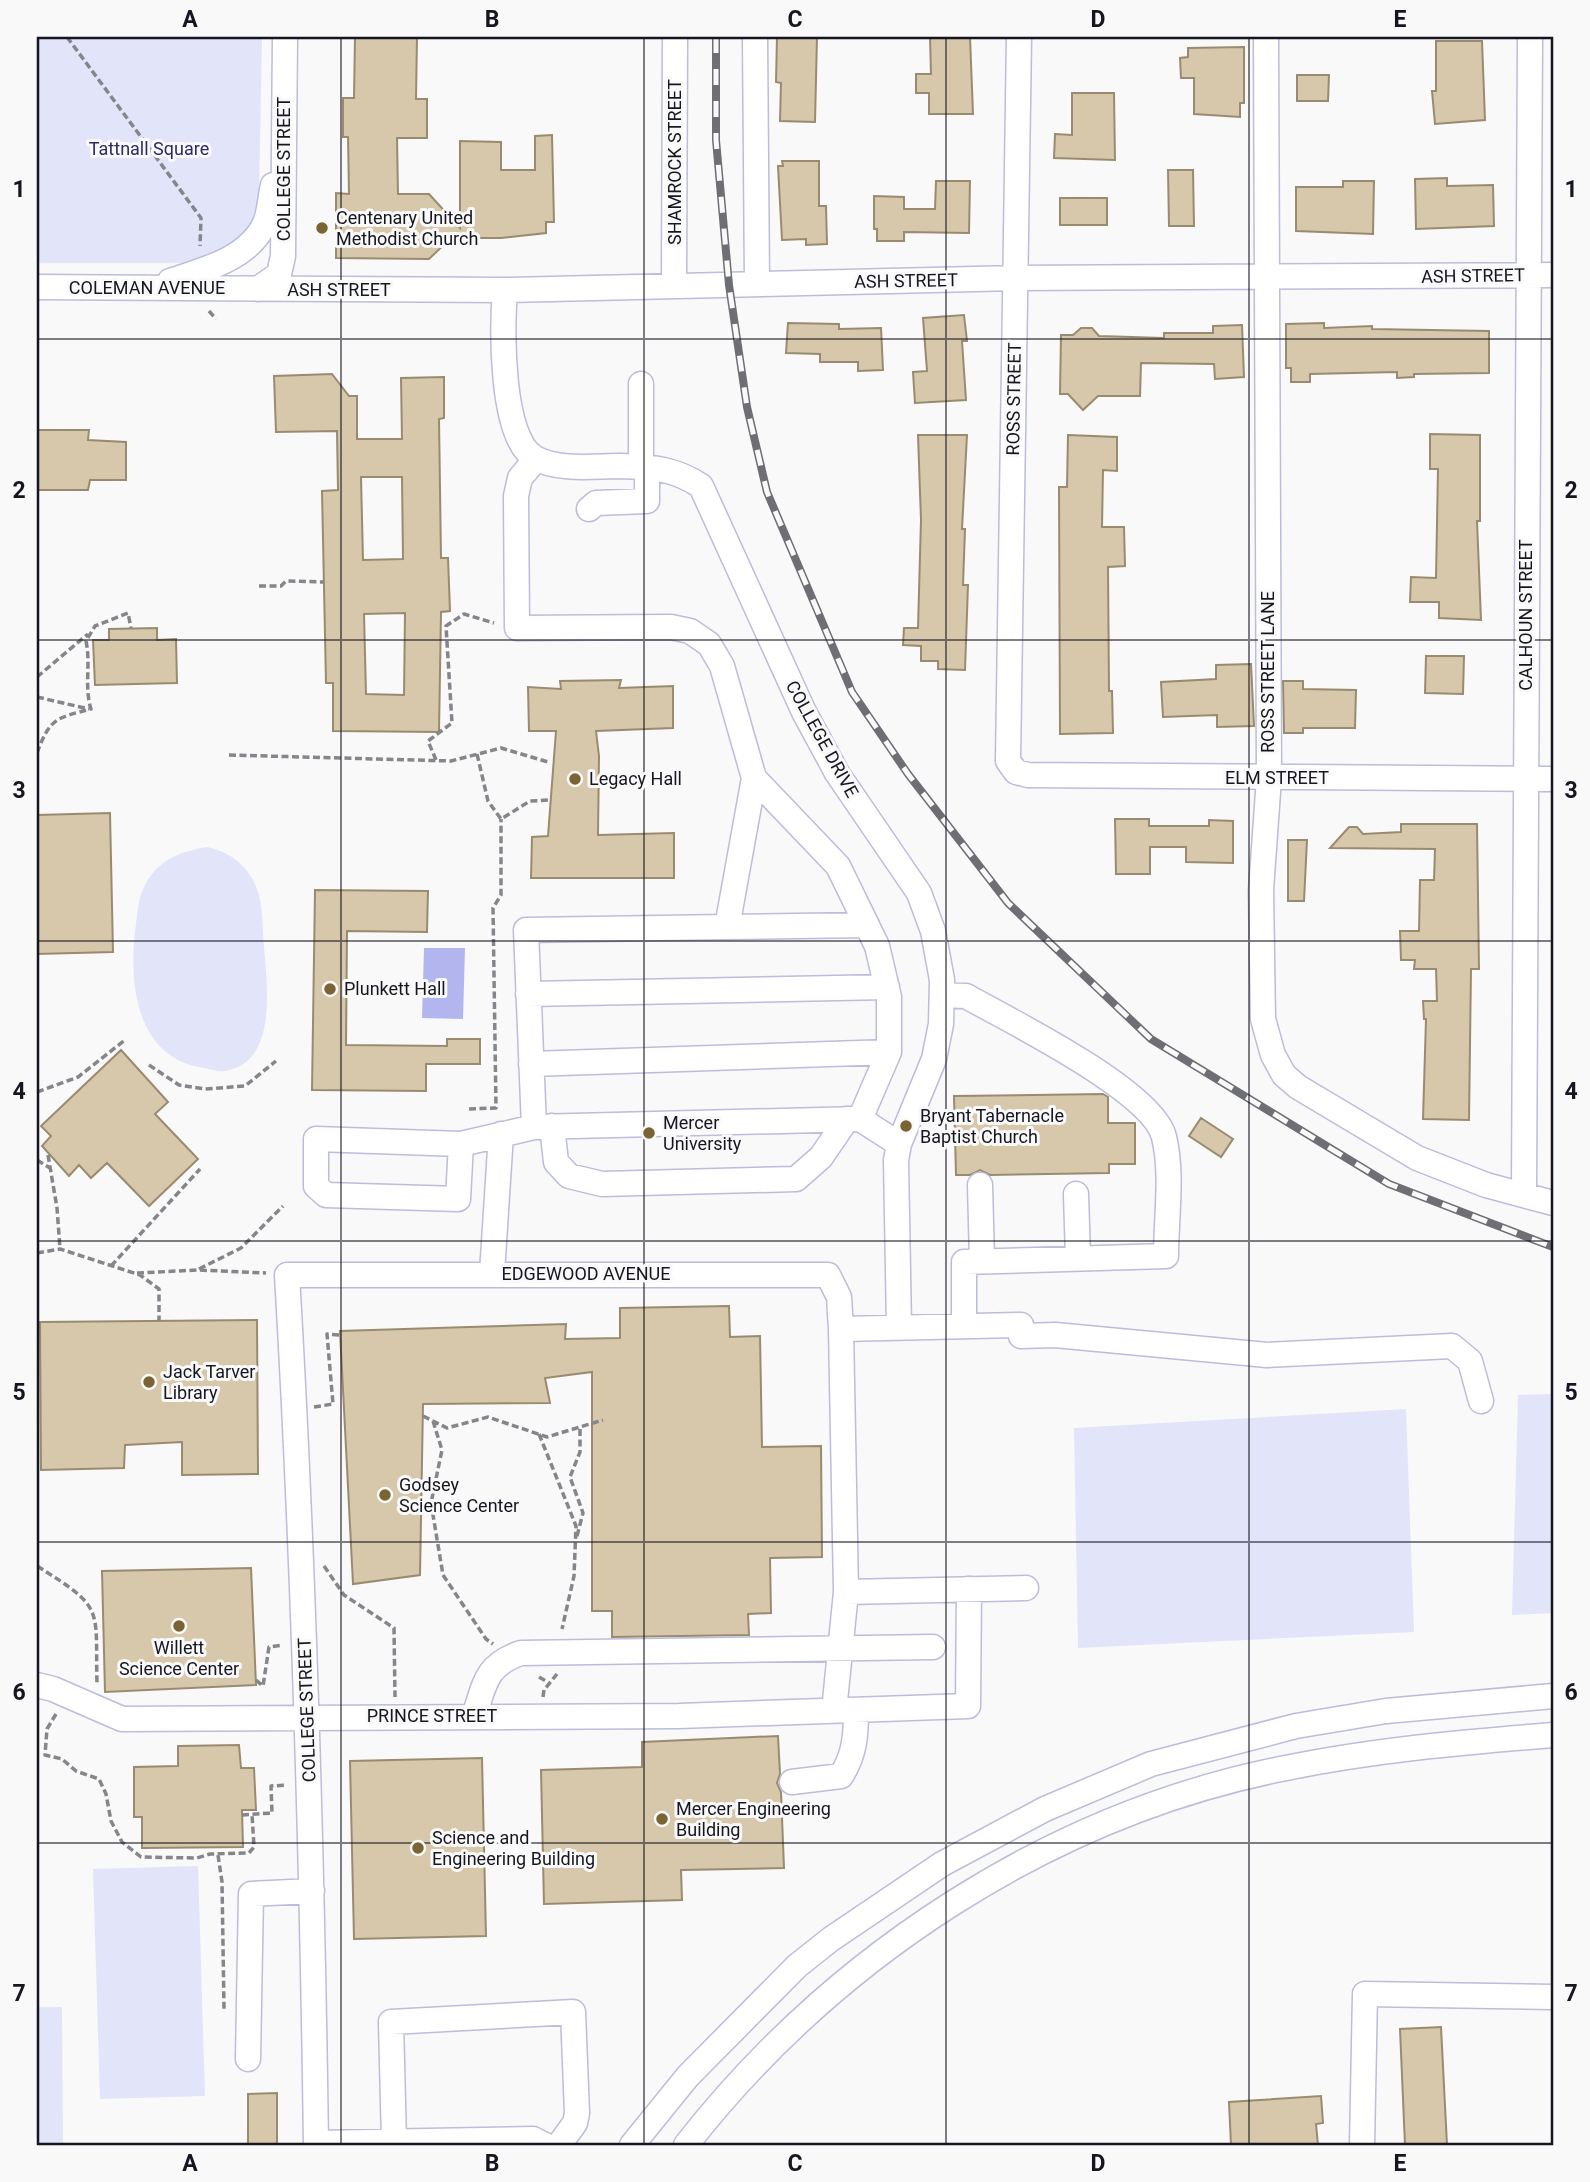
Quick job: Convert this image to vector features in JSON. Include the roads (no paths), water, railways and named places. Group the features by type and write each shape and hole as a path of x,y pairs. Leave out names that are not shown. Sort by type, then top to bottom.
{"street":[{"name":"COLLEGE STREET","path":"258,289 279,274 283,256 285,37"},
{"name":"SHAMROCK STREET","path":"674,286 675,37"},
{"path":"755,37 757,284"},
{"name":"ROSS STREET","path":"1008,761 1019,37"},
{"name":"ROSS STREET LANE","path":"1266,37 1269,778 1261,890 1263,1018 1273,1055 1284,1075 1298,1087 1417,1158 1486,1185 1524,1193"},
{"name":"CALHOUN STREET","path":"1524,1193 1530,37"},
{"path":"199,279 245,247 265,223 284,133"},
{"name":"ASH STREET","path":"258,289 505,290 1017,278 1265,279 1553,275"},
{"name":"COLEMAN AVENUE","path":"37,287 146,288 199,279 258,289"},
{"path":"505,290 504,372 518,439 526,451 536,458 520,478 516,496 517,628 647,626 690,631 709,644 722,666 754,778 727,927"},
{"path":"589,509 596,502 648,501 641,384"},
{"name":"COLLEGE DRIVE","path":"536,458 566,465 667,468 685,475 701,486 804,712 837,772 919,893 933,931 942,979 942,995 934,1059 899,1144 896,1160 900,1328"},
{"name":"ELM STREET","path":"1008,761 1016,772 1028,775 1553,779"},
{"path":"754,778 838,866 867,925 877,946 887,987 889,1052 853,1119 821,1157 796,1179 602,1184 569,1176 556,1162 543,1126 531,1064 526,930 867,925"},
{"path":"528,993 887,987"},
{"path":"942,995 966,996 1120,1086 1143,1105 1164,1135 1167,1159 1166,1256 964,1262 964,1326"},
{"path":"531,1064 889,1052"},
{"path":"461,1144 458,1199 326,1195 316,1186 316,1139 461,1144 543,1126 853,1119 899,1144"},
{"path":"492,1273 501,1134"},
{"path":"980,1185 982,1261"},
{"path":"1524,1193 1553,1203"},
{"path":"1076,1194 1078,1258"},
{"name":"COLLEGE STREET","path":"287,1275 302,1523 316,2144"},
{"name":"EDGEWOOD AVENUE","path":"287,1275 828,1275 839,1297 841,1329"},
{"path":"792,1782 841,1776 852,1760 855,1744 845,1710 841,1647 846,1592 841,1329 964,1326 1267,1354 1452,1346 1470,1360 1481,1401"},
{"path":"846,1592 1026,1588"},
{"name":"PRINCE STREET","path":"37,1685 53,1689 122,1719 543,1716 968,1706 969,1589"},
{"path":"474,1716 488,1674 496,1664 521,1653 933,1647"},
{"path":"632,2145 688,2076 797,1966 831,1939 942,1864 1027,1817 1151,1764 1296,1726 1386,1711 1553,1696"},
{"path":"686,2145 787,2034 863,1967 914,1928 1045,1850 1161,1802 1285,1768 1396,1750 1553,1735"},
{"path":"248,2059 251,1894 312,1891"},
{"path":"1363,2145 1364,1994 1553,1997"},
{"path":"394,2142 391,2022 573,2012 577,2113 575,2123 559,2145"},
{"path":"316,2144 533,2139 545,2145"}],"water":[{"path":"424,948 465,948 463,1019 422,1018"}],"railway":[{"path":"716,37 716,140 729,285 747,407 767,492 852,692 908,774 1008,903 1151,1039 1389,1184 1553,1247"}],"place":[{"name":"Centenary United Methodist Church","path":"322,228"},
{"name":"Legacy Hall","path":"575,779"},
{"name":"Plunkett Hall","path":"330,989"},
{"name":"Bryant Tabernacle Baptist Church","path":"906,1126"},
{"name":"Mercer University","path":"649,1133"},
{"name":"Jack Tarver Library","path":"149,1382"},
{"name":"Godsey Science Center","path":"385,1495"},
{"name":"Willett Science Center","path":"179,1626"},
{"name":"Mercer Engineering Building","path":"662,1819"},
{"name":"Science and Engineering Building","path":"418,1848"}],"park label":[{"name":"Tattnall Square","path":"149,149"}]}
